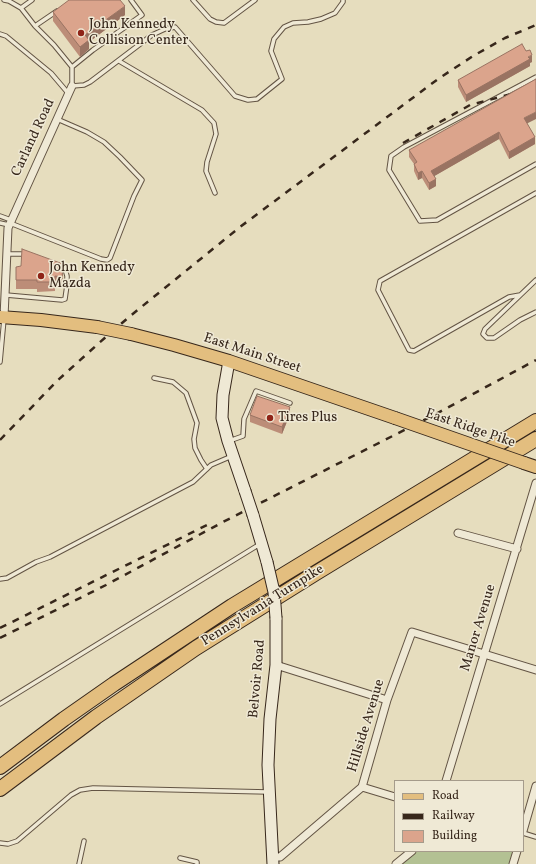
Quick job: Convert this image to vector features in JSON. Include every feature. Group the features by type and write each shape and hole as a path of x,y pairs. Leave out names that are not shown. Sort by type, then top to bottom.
{"highway":[{"name":"Pennsylvania Turnpike","path":"0,767 101,693 232,606 536,421"},
{"name":"Pennsylvania Turnpike","path":"0,789 96,717 196,648 536,439"}],"main road":[{"name":"East Main Street","path":"2,317 97,327 132,334 229,361 395,418"},
{"name":"East Ridge Pike","path":"395,418 536,468"}],"street":[{"name":"Carland Road","path":"2,317 6,254 10,223 72,86"},
{"name":"Belvoir Road","path":"229,361 223,395 222,418 228,441 262,543 274,592 276,618 276,665 268,743 273,860"},
{"name":"Manor Avenue","path":"446,780 536,483"},
{"path":"458,533 517,549"},
{"name":"Hillside Avenue","path":"273,860 280,857 362,787 387,700 412,632 485,654"},
{"path":"485,654 536,670"},
{"path":"276,665 387,700"},
{"path":"362,787 394,796"},
{"path":"524,829 536,788"},
{"path":"396,864 411,852"},
{"path":"514,864 517,852"}],"lane":[{"path":"4,0 9,1 21,8 72,67 72,86 84,85 90,82 152,35 165,29 175,27 235,96 248,100 257,99 282,79 271,51 274,39 284,27 293,23 321,19 335,13 343,0"},
{"path":"21,8 32,0"},
{"path":"72,67 142,15 131,0"},
{"path":"193,0 210,19 224,22 255,0"},
{"path":"35,26 60,9"},
{"path":"0,34 6,36 51,73 69,94"},
{"path":"119,61 202,110 214,123 216,134 207,162 206,171 215,193"},
{"path":"536,77 404,147 391,156 389,170 420,221 437,220 536,164"},
{"path":"0,216 10,223 101,259 107,260 110,258 134,196 142,180 104,142 87,132 57,119"},
{"path":"520,295 509,297 414,351 409,350 378,290 380,281 536,193"},
{"path":"0,223 10,223"},
{"path":"6,254 21,254 28,256"},
{"path":"4,295 62,300 66,296 66,269 58,266"},
{"path":"536,280 485,330 483,334 488,338 494,338 520,320 536,312"},
{"path":"0,362 2,317"},
{"path":"154,378 174,382 186,393 197,423 194,439 195,448 207,469"},
{"path":"228,441 243,436 244,419 256,391 290,403"},
{"path":"0,579 7,578 36,562 50,557 193,482 211,465 233,455"},
{"path":"0,704 262,543"},
{"path":"0,843 8,844 16,841 71,795 80,790 93,788 269,792"},
{"path":"524,832 536,837"},
{"path":"79,864 84,841"},
{"path":"180,858 197,862 197,864"}],"green space":[{"path":"411,852 517,852 513,864 396,864"}],"building":[{"name":"John Kennedy Collision Center","path":"69,0 120,0 125,6 85,35 89,40 80,47 53,12"},
{"path":"522,44 526,51 530,50 532,55 528,57 530,59 466,95 458,80"},
{"path":"536,79 536,112 524,118 535,137 509,152 499,132 431,171 436,179 429,183 422,171 418,173 414,164 417,162 409,150"},
{"path":"22,249 63,264 62,277 55,276 55,282 16,280 16,267 21,266"},
{"name":"Tires Plus","path":"257,396 290,407 282,427 250,415"}],"railway":[{"path":"0,440 57,381 99,343 240,227 438,79 473,56 505,38 536,25"},
{"path":"403,143 470,105 515,93 536,83"},
{"path":"0,638 106,585 223,522 434,415 536,360"},
{"path":"0,628 207,525"}],"place":[{"name":"John Kennedy Collision Center","path":"81,33"},
{"name":"John Kennedy Mazda","path":"41,276"},
{"name":"Tires Plus","path":"270,418"}]}
